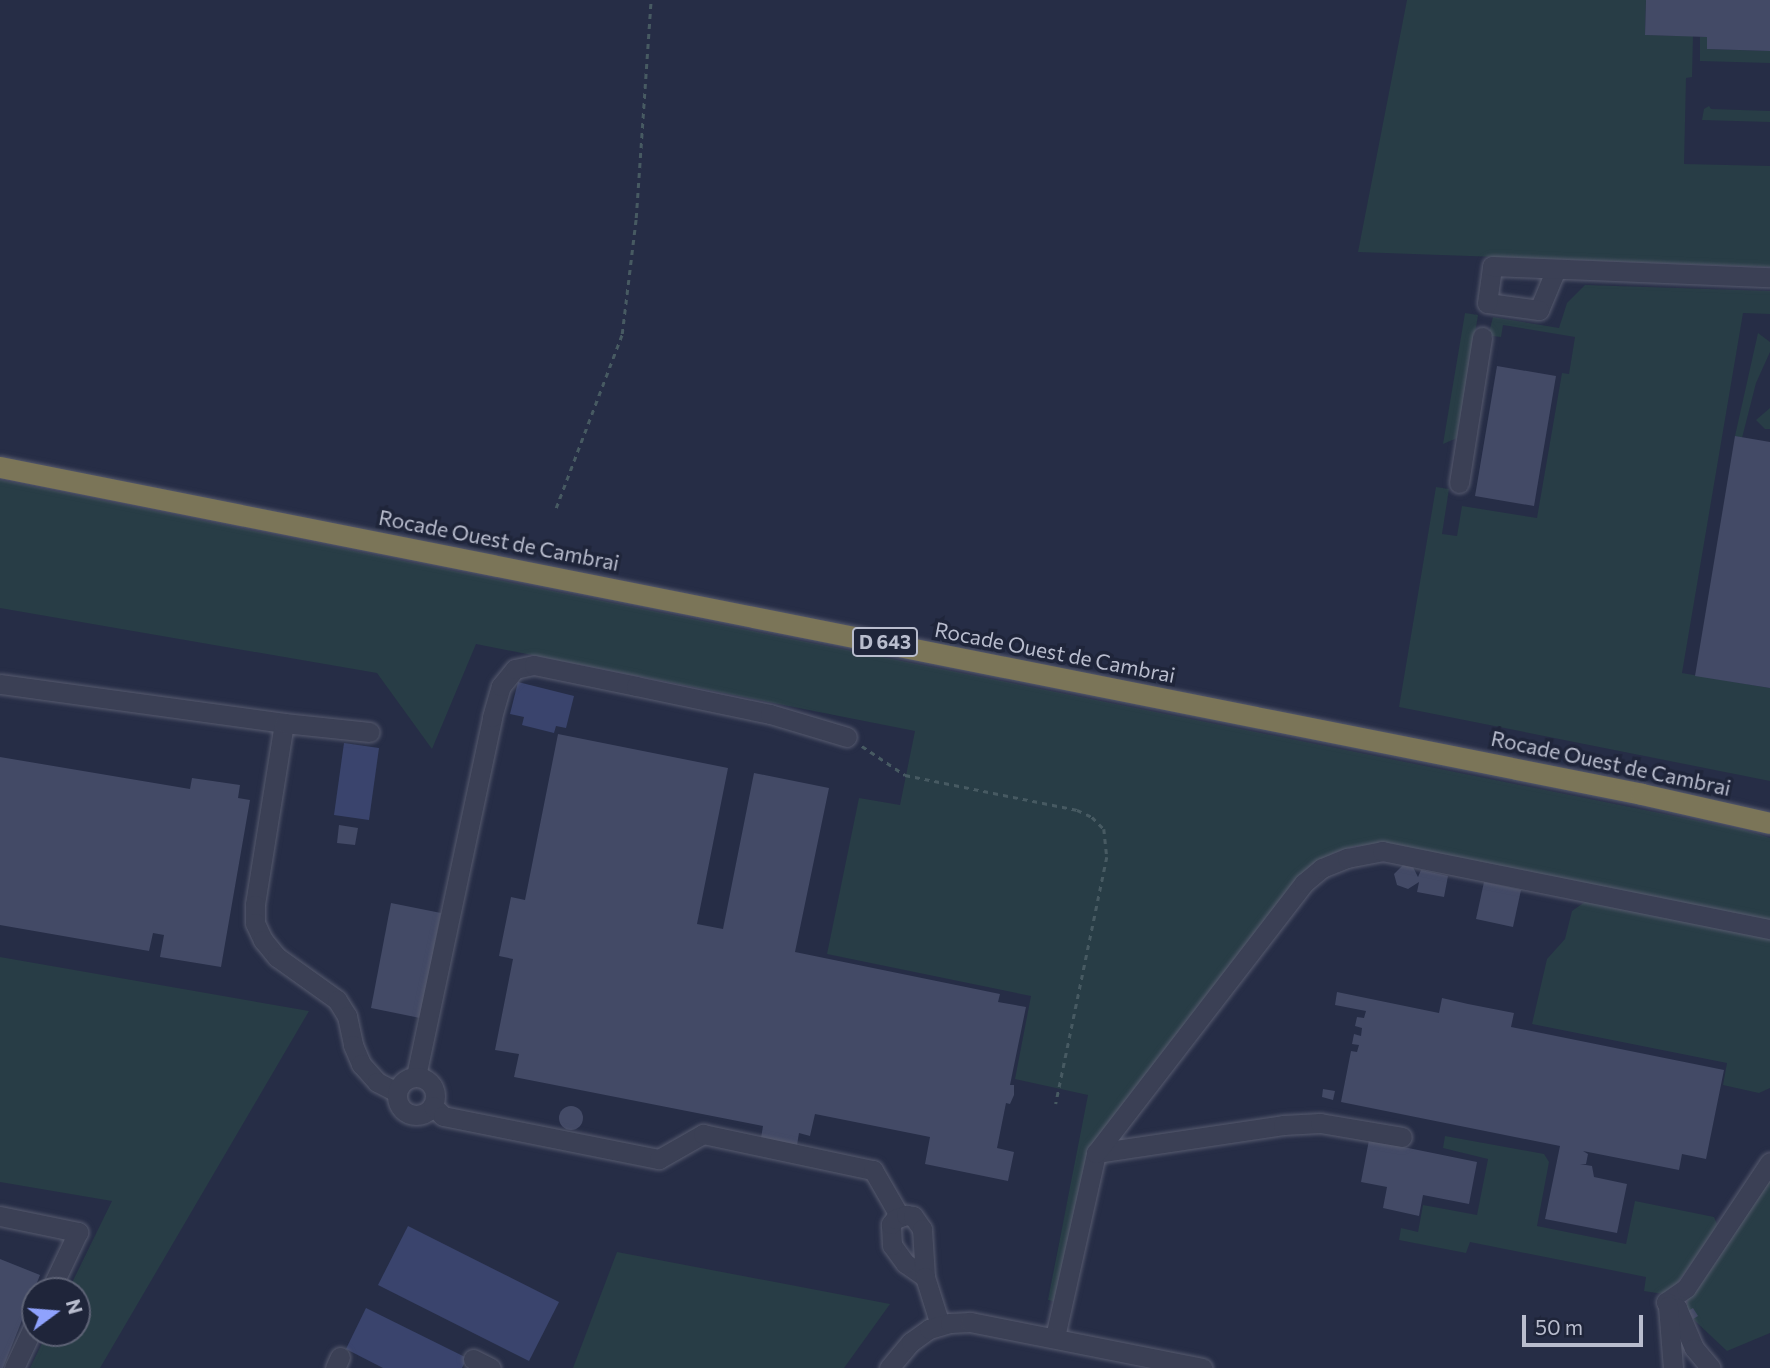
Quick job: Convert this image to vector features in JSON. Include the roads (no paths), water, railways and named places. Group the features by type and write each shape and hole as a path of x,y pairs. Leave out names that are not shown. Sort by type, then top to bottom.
{"highway":[{"name":"Rocade Ouest de Cambrai","path":"0,467 1642,793 1770,823"}],"street":[{"path":"1556,269 1770,277"},
{"path":"1459,483 1482,337"},
{"path":"416,1076 492,717 501,686 515,669 534,665 636,685 771,714 847,737"},
{"path":"0,684 284,723 370,732"},
{"path":"284,723 255,905 255,923 262,940 277,957 337,1000 347,1016 352,1045 361,1064 377,1082 397,1092"},
{"path":"1055,1337 1096,1153 1304,883 1322,868 1347,858 1382,851 1770,929"},
{"path":"416,1076 431,1084 435,1094 433,1106 418,1115 406,1113 398,1104 397,1092 404,1081 416,1076"},
{"path":"433,1106 443,1116 659,1159 703,1134 873,1170 900,1217"},
{"path":"1096,1153 1283,1125 1320,1123 1402,1138"},
{"path":"1666,1302 1686,1288 1770,1162"},
{"path":"0,1216 78,1232 57,1277"},
{"path":"925,1277 905,1263 891,1245 891,1224 900,1217 913,1216 922,1229 925,1277 940,1325"},
{"path":"1666,1302 1671,1324 1673,1368"},
{"path":"1666,1302 1677,1308 1694,1348 1711,1368"},
{"path":"889,1368 911,1342 940,1325 983,1322 1203,1368"},
{"path":"14,1368 24,1347"}],"water":[{"path":"518,682 574,696 566,728 556,726 554,733 522,725 524,717 510,714"},
{"path":"344,743 379,748 369,820 334,815"},
{"path":"408,1226 559,1302 529,1361 378,1285"},
{"path":"366,1308 467,1358 462,1368 383,1368 346,1349"}]}
